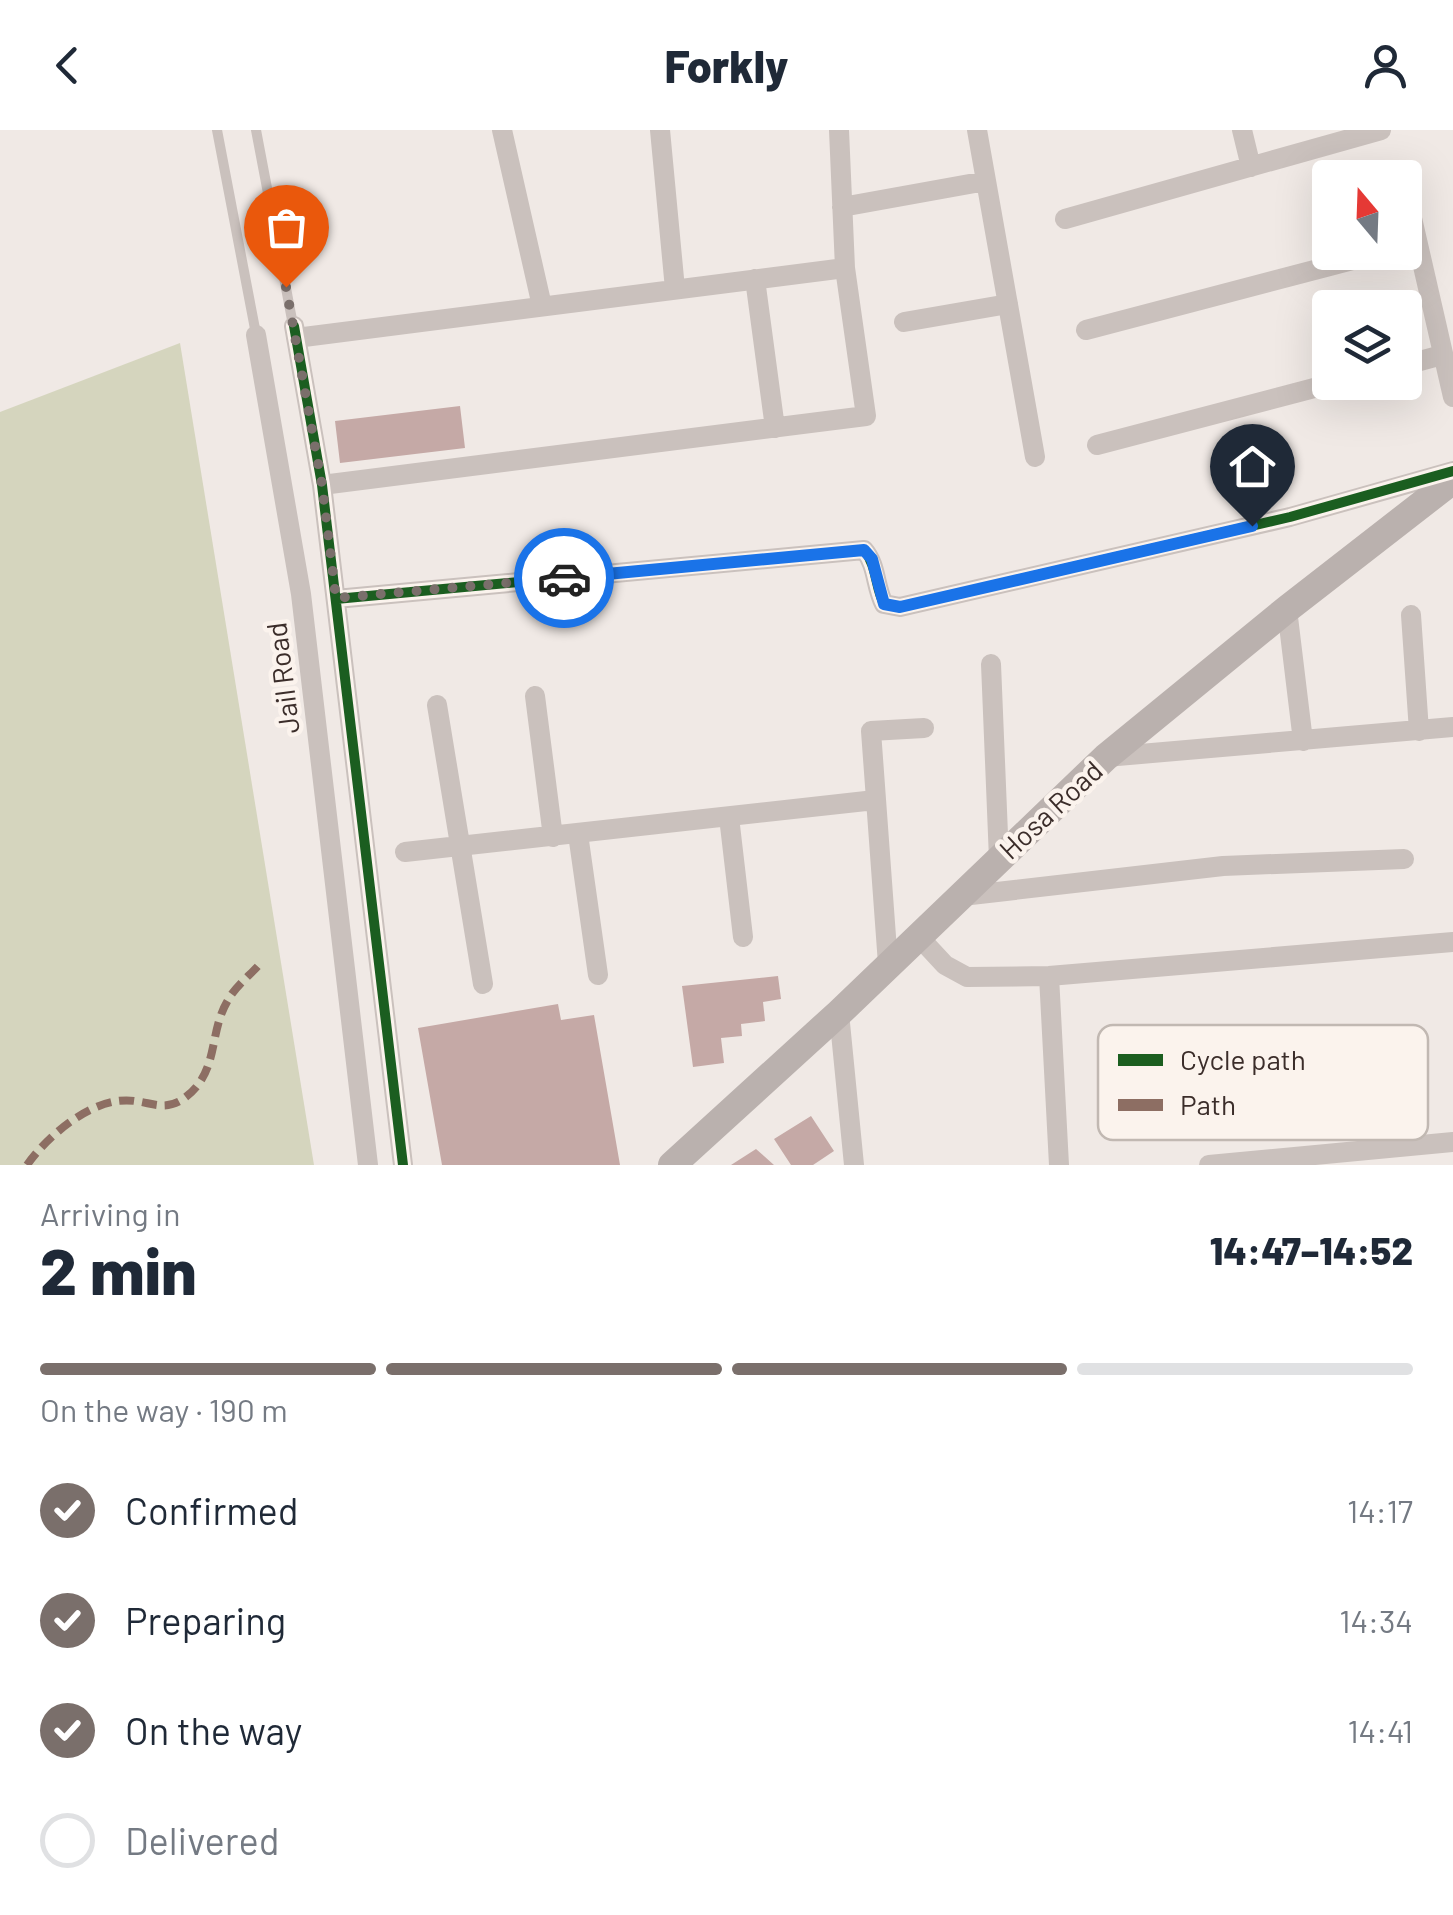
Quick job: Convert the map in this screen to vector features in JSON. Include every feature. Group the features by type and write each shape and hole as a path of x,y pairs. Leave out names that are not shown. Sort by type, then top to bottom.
{"main road":[{"name":"Hosa Road","path":"672,1165 839,1013 1106,758 1453,480"}],"street":[{"path":"502,130 542,306"},
{"path":"660,130 675,289"},
{"path":"322,485 866,416 845,268 838,130"},
{"path":"976,130 1036,457"},
{"path":"1242,130 1251,167"},
{"path":"1065,220 1381,130"},
{"path":"842,206 986,181"},
{"path":"403,1165 322,485 295,332 845,268"},
{"path":"1086,330 1315,270"},
{"path":"1418,270 1453,397"},
{"path":"755,279 775,428"},
{"path":"904,322 1008,304"},
{"name":"Jail Road","path":"256,335 301,594 368,1165"},
{"path":"1422,360 1442,355"},
{"path":"1097,445 1312,388"},
{"path":"336,598 864,550 872,559 884,604 900,607 1290,517 1453,471"},
{"path":"1286,610 1303,741"},
{"path":"1411,615 1419,731"},
{"path":"991,664 999,859"},
{"path":"535,696 553,836"},
{"path":"437,705 484,984"},
{"path":"888,964 871,731 924,728"},
{"path":"1106,758 1453,728"},
{"path":"405,852 875,800"},
{"path":"728,817 743,937"},
{"path":"578,834 598,975"},
{"path":"962,896 1223,866 1404,859"},
{"path":"919,936 946,965 966,977 1049,976 1453,942"},
{"path":"1049,976 1059,1165"},
{"path":"839,1013 854,1165"},
{"path":"1209,1165 1453,1142"}],"lane":[{"name":"Jail Road","path":"217,130 256,335"},
{"path":"256,130 295,332"}],"green space":[{"path":"180,343 314,1165 0,1165 0,412"}],"building":[{"path":"460,406 465,448 340,463 335,421"},
{"path":"778,976 781,999 763,1002 765,1021 741,1024 742,1036 721,1038 724,1063 693,1067 682,986"},
{"path":"558,1004 561,1020 594,1015 620,1165 442,1165 418,1028"},
{"path":"811,1116 834,1151 813,1165 791,1165 774,1139"},
{"path":"756,1149 774,1165 731,1165"}],"marked path":[{"path":"27,1165 60,1130 89,1110 120,1101 169,1105 193,1091 208,1067 228,1000 259,965"}],"cycle path":[{"path":"294,326 322,485 403,1165"},
{"path":"336,599 864,550 884,604 900,607 1290,517 1453,471"}],"way so far":[{"path":"286,287 322,485 336,598 564,578"}],"route":[{"path":"564,578 864,550 872,559 884,604 900,607 1252,526"}]}
